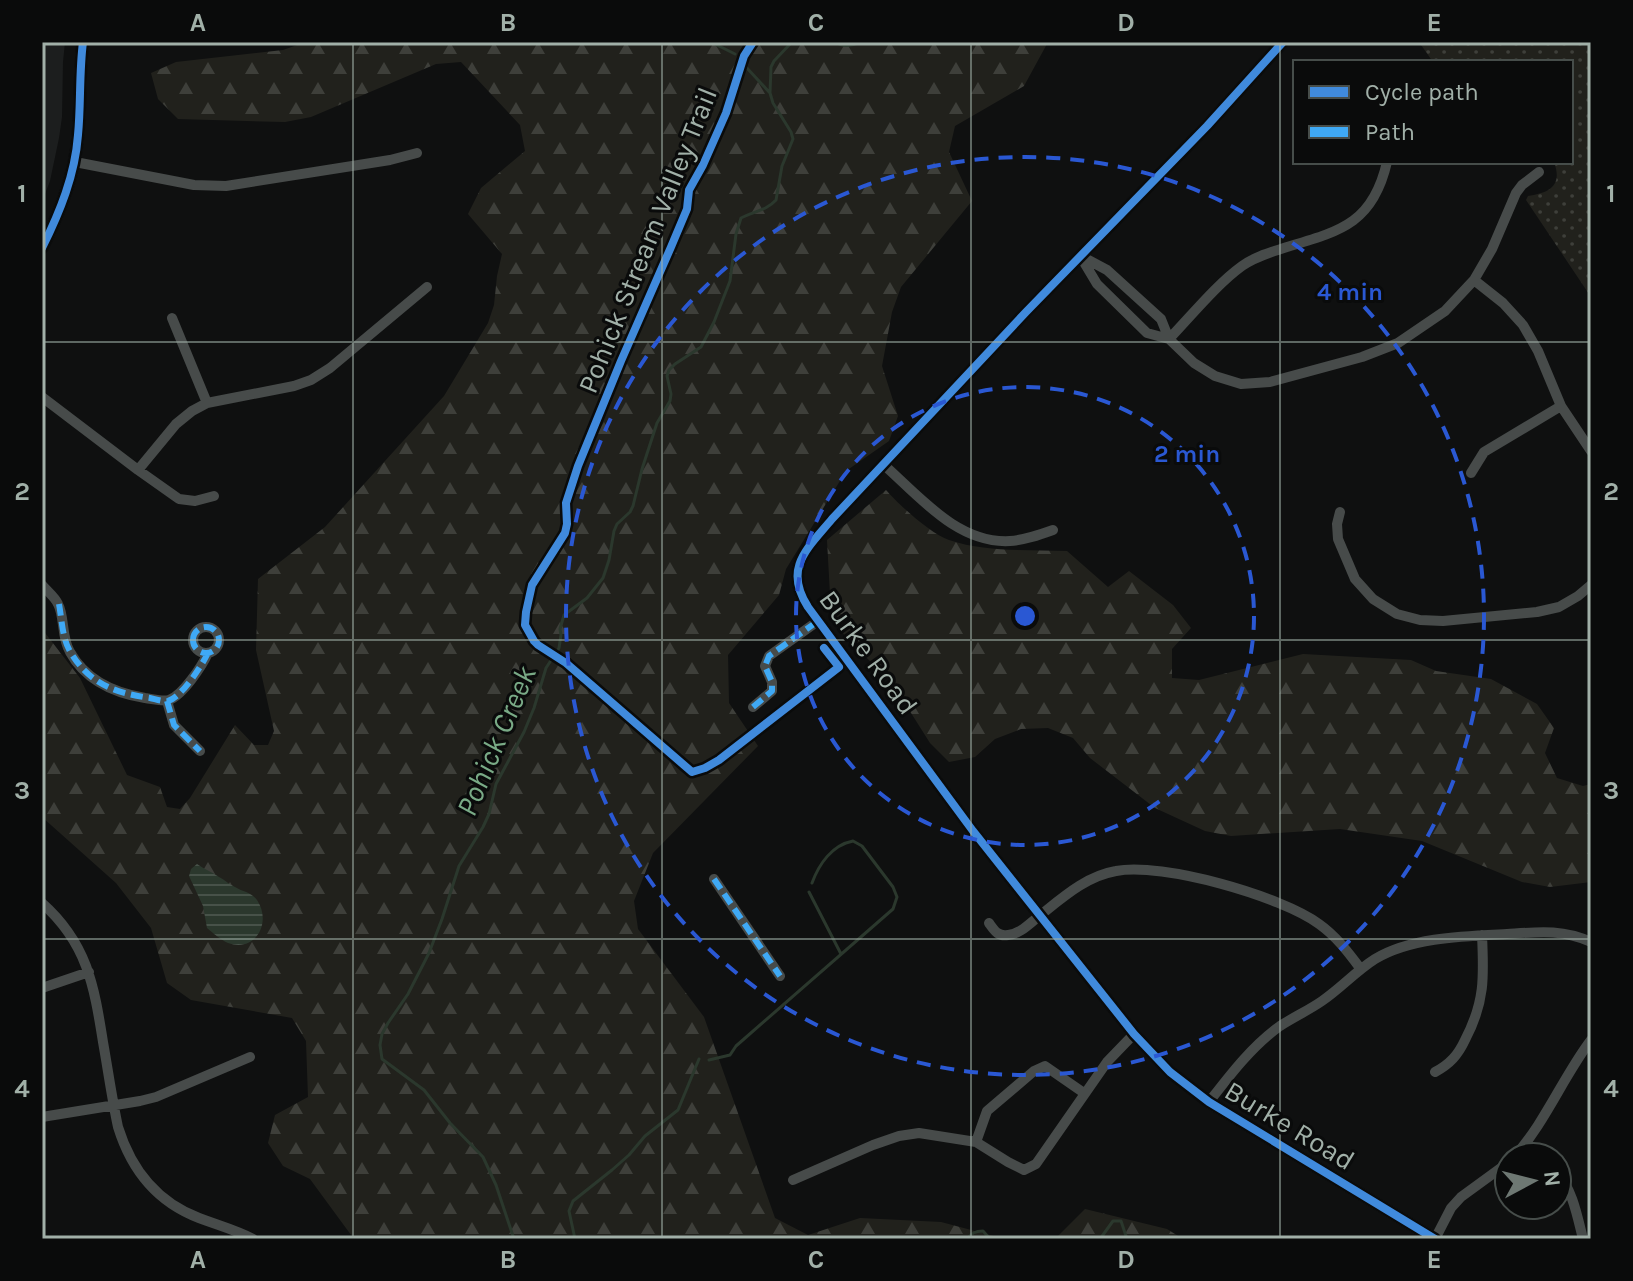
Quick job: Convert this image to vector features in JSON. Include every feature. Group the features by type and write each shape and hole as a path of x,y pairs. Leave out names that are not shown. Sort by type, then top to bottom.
{"street":[{"path":"42,248 57,217 75,162 83,42"},
{"name":"Burke Road","path":"1283,42 832,519 799,563 798,586 803,600 973,831 1134,1034 1170,1072 1209,1102 1435,1239"},
{"path":"75,162 194,185 226,186 417,153"},
{"path":"1169,339 1244,264 1265,254 1334,233 1348,225 1373,200 1384,178 1387,164"},
{"path":"1081,256 1107,270 1161,319 1169,339 1194,363 1215,376 1241,384 1270,382 1362,357 1398,343 1445,311 1474,280 1492,249 1516,193 1539,172"},
{"path":"1081,256 1097,284 1147,333 1169,339"},
{"path":"1474,280 1503,303 1523,325 1538,351 1561,406 1591,451"},
{"path":"138,470 176,424 192,411 207,403 311,380 330,368 427,287"},
{"path":"172,318 207,403"},
{"path":"42,397 179,499 195,501 214,496"},
{"path":"1471,473 1484,452 1561,406"},
{"path":"884,465 943,518 974,536 1013,541 1053,530"},
{"path":"1340,512 1338,539 1355,579 1373,599 1397,614 1420,620 1443,621 1537,612 1559,607 1591,585"},
{"path":"42,585 59,604 69,651 87,672 123,695 167,701 176,696 197,672 208,653"},
{"path":"753,707 772,691 772,682 765,666 769,656 818,621"},
{"path":"167,701 174,725 200,751"},
{"path":"989,923 997,934 1006,936 1020,931 1083,883 1122,870 1154,870 1215,882 1302,913 1335,936 1360,968"},
{"path":"714,879 780,976"},
{"path":"42,903 75,942 89,972 113,1105 123,1146 135,1167 149,1185 181,1210 253,1239"},
{"path":"1209,1102 1257,1045 1280,1026 1325,999 1360,968 1379,956 1410,945 1482,935 1554,931 1591,942"},
{"path":"1435,1072 1447,1066 1458,1054 1475,1021 1484,976 1482,935"},
{"path":"42,988 89,972"},
{"path":"793,1180 873,1145 908,1134 929,1134 976,1142 1024,1170 1036,1164 1107,1062 1134,1034"},
{"path":"1528,1141 1574,1062 1591,1040"},
{"path":"42,1117 156,1097 250,1057"},
{"path":"976,1142 987,1111 1034,1071 1045,1066 1084,1093"},
{"path":"1435,1239 1451,1208 1493,1174"},
{"path":"1573,1201 1583,1239"}],"shaded area":[{"path":"42,42 65,42 59,138 42,202"},
{"path":"197,864 257,900 263,917 259,934 253,940 238,945 228,943 207,928 203,906 189,876"}],"green space":[{"path":"306,42 1048,42 1024,86 955,126 949,152 972,201 901,287 892,312 882,366 898,416 889,441 846,471 786,569 779,595 728,655 729,703 758,746 653,853 634,901 638,929 704,1017 775,1218 808,1235 860,1218 941,1222 1005,1239 354,1239 310,1179 283,1166 268,1143 275,1115 308,1097 306,1041 292,1018 191,1000 167,983 151,928 116,883 42,817 42,629 80,678 127,775 160,787 167,807 180,809 235,725 254,745 268,745 274,731 256,650 258,579 325,527 444,396 488,323 502,254 468,214 481,188 525,151 520,125 461,62 436,64 311,117 285,122 178,119 158,99 151,73 176,62 283,50"},
{"path":"1419,42 1591,42 1591,297 1526,200 1528,196 1552,187 1557,177 1554,164 1573,164 1573,60 1432,60"},
{"path":"886,490 907,511 949,540 993,549 1067,551 1108,587 1129,571 1173,605 1191,628 1172,649 1172,678 1199,680 1303,654 1411,660 1436,671 1491,679 1537,704 1554,728 1545,753 1557,778 1583,786 1591,784 1591,882 1550,887 1522,882 1422,841 1340,829 1231,836 1205,831 1155,808 1090,758 1073,738 1048,728 1021,729 995,739 975,757 949,762 930,743 894,686 835,625 831,612 827,540"},
{"path":"1085,1209 1167,1229 1183,1239 1055,1239"}],"waterway":[{"path":"711,42 735,54"},
{"name":"Pohick Creek","path":"514,1239 483,1157 424,1090 382,1059 382,1034 408,994 429,953 459,866 489,814 496,784 524,732 546,668 559,648 564,615 587,598 603,578 614,531 633,506 657,423 670,401 669,370 701,347 714,322 730,281 741,218 764,209 776,200 782,166 793,139 773,103 770,93 771,67 792,42"},
{"name":"Pohick Creek","path":"835,42 841,45 861,42"},
{"path":"746,67 770,93"},
{"path":"709,1060 730,1055 736,1046 893,909 897,897 862,846 853,841 827,856 812,883"},
{"path":"809,892 841,954"},
{"path":"575,1239 569,1211 573,1201 678,1110 699,1059"},
{"path":"1100,1239 1113,1221 1121,1221 1127,1239"},
{"path":"967,1239 983,1231 990,1239"}],"marked path":[{"path":"59,604 64,636 78,664 95,680 115,690 168,701 185,687 208,653"},
{"path":"753,707 772,691 772,682 765,666 769,656 818,621"},
{"path":"206,627 215,631 219,640 215,649 206,653 197,649 193,640 197,631 206,627"},
{"path":"167,701 174,725 200,751"},
{"path":"714,879 780,976"}],"cycle path":[{"path":"42,248 61,207 74,164 83,42"},
{"name":"Pohick Stream Valley Trail","path":"753,42 744,56 726,113 689,190 687,209 578,466 566,503 565,533 532,585 525,625 538,645 566,663 692,772 719,760 839,667 824,648"},
{"path":"1283,42 1207,126 1026,312 832,519 801,560 798,581 808,607 973,831 1134,1034 1170,1072 1209,1102 1435,1239"}]}
